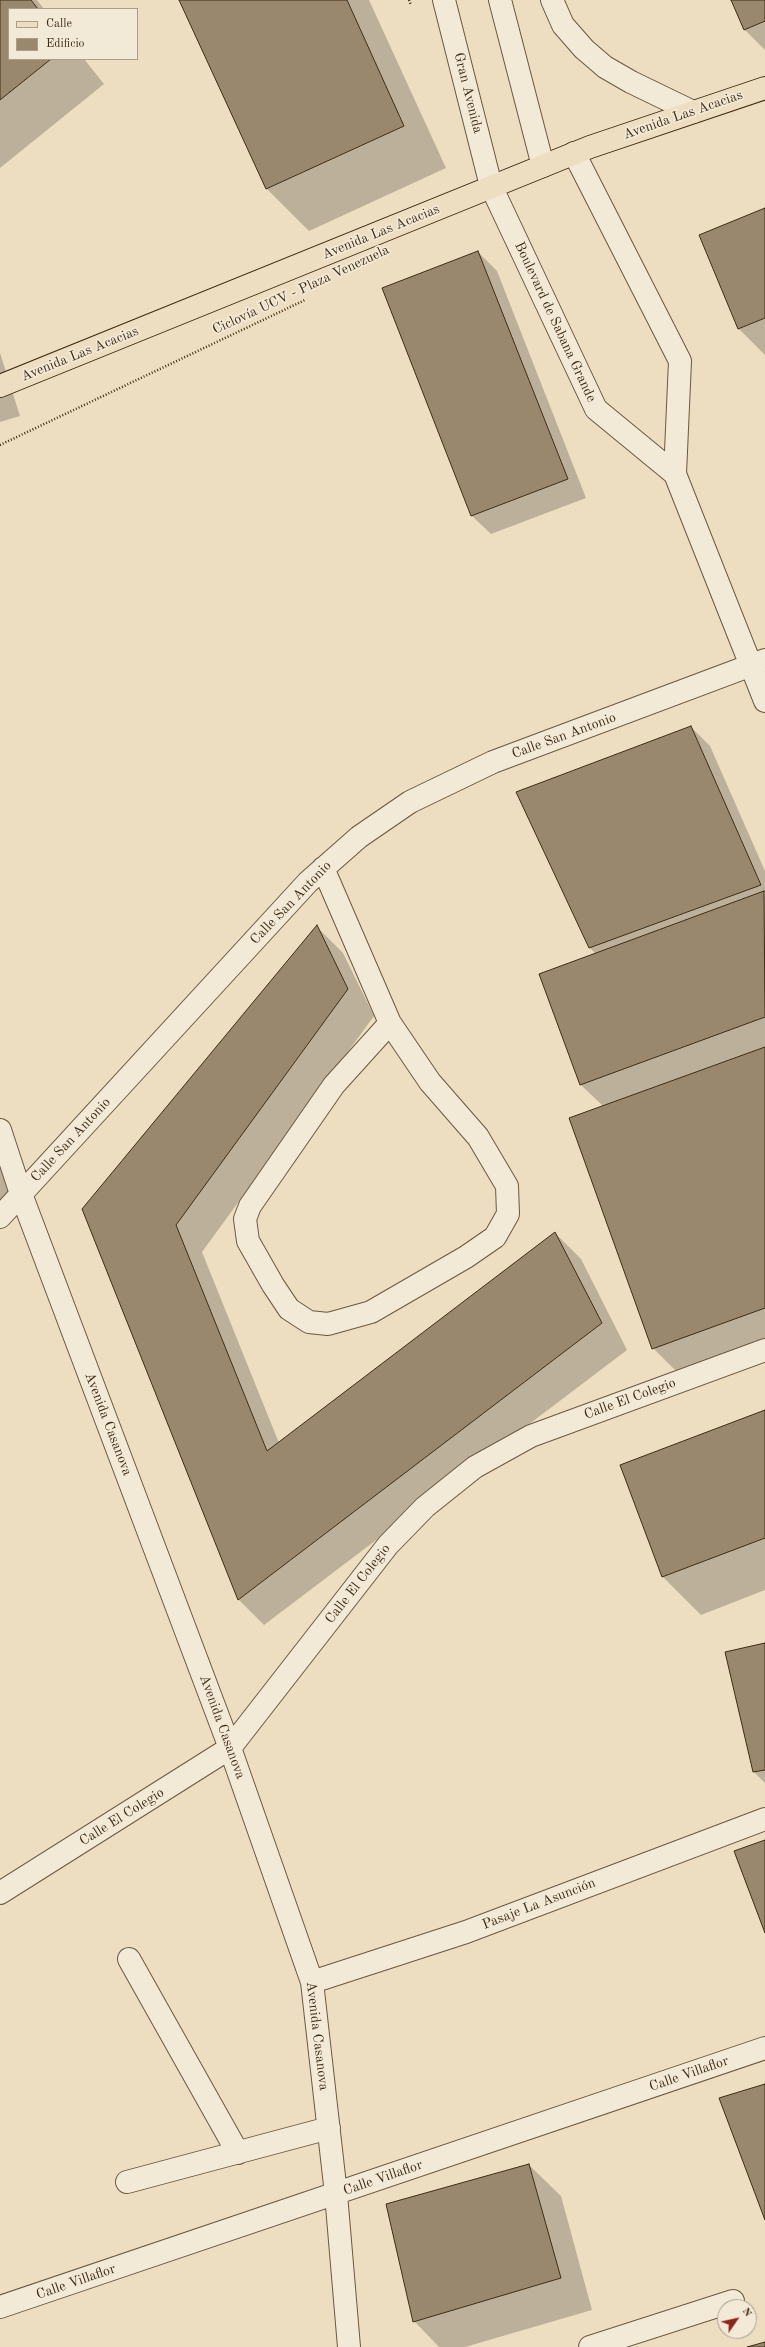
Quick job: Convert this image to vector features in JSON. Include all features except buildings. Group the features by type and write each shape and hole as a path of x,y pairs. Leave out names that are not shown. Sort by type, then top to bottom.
{"main road":[{"name":"Avenida Las Acacias","path":"0,386 574,153 765,88"}],"street":[{"name":"Gran Avenida","path":"444,0 491,186"},
{"path":"500,0 544,166"},
{"path":"552,0 563,24 584,49 605,67 631,82 693,112"},
{"name":"Boulevard de Sabana Grande","path":"574,153 680,361 675,474 758,662 765,701"},
{"name":"Boulevard de Sabana Grande","path":"491,186 596,409 675,474"},
{"name":"Calle San Antonio","path":"0,1217 308,882 359,837 410,802 493,762 758,662"},
{"path":"323,868 390,1023 430,1082 478,1137 507,1186 508,1214 495,1237 466,1257 371,1312 328,1324 309,1322 289,1309 273,1285 248,1241 245,1219 250,1206 334,1085 390,1023"},
{"name":"Avenida Casanova","path":"0,1130 21,1194 230,1748 312,1982 336,2194 349,2347"},
{"name":"Calle El Colegio","path":"0,1894 230,1748 388,1545 425,1507 475,1467 531,1436 765,1350"},
{"name":"Pasaje La Asunción","path":"312,1982 466,1932 765,1819"},
{"path":"129,1959 238,2153"},
{"name":"Calle Villaflor","path":"0,2307 765,2048"},
{"path":"127,2182 329,2128"},
{"path":"590,2347 717,2306"}],"path":[{"name":"Ciclovía UCV - Plaza Venezuela","path":"0,445 310,297"}]}
